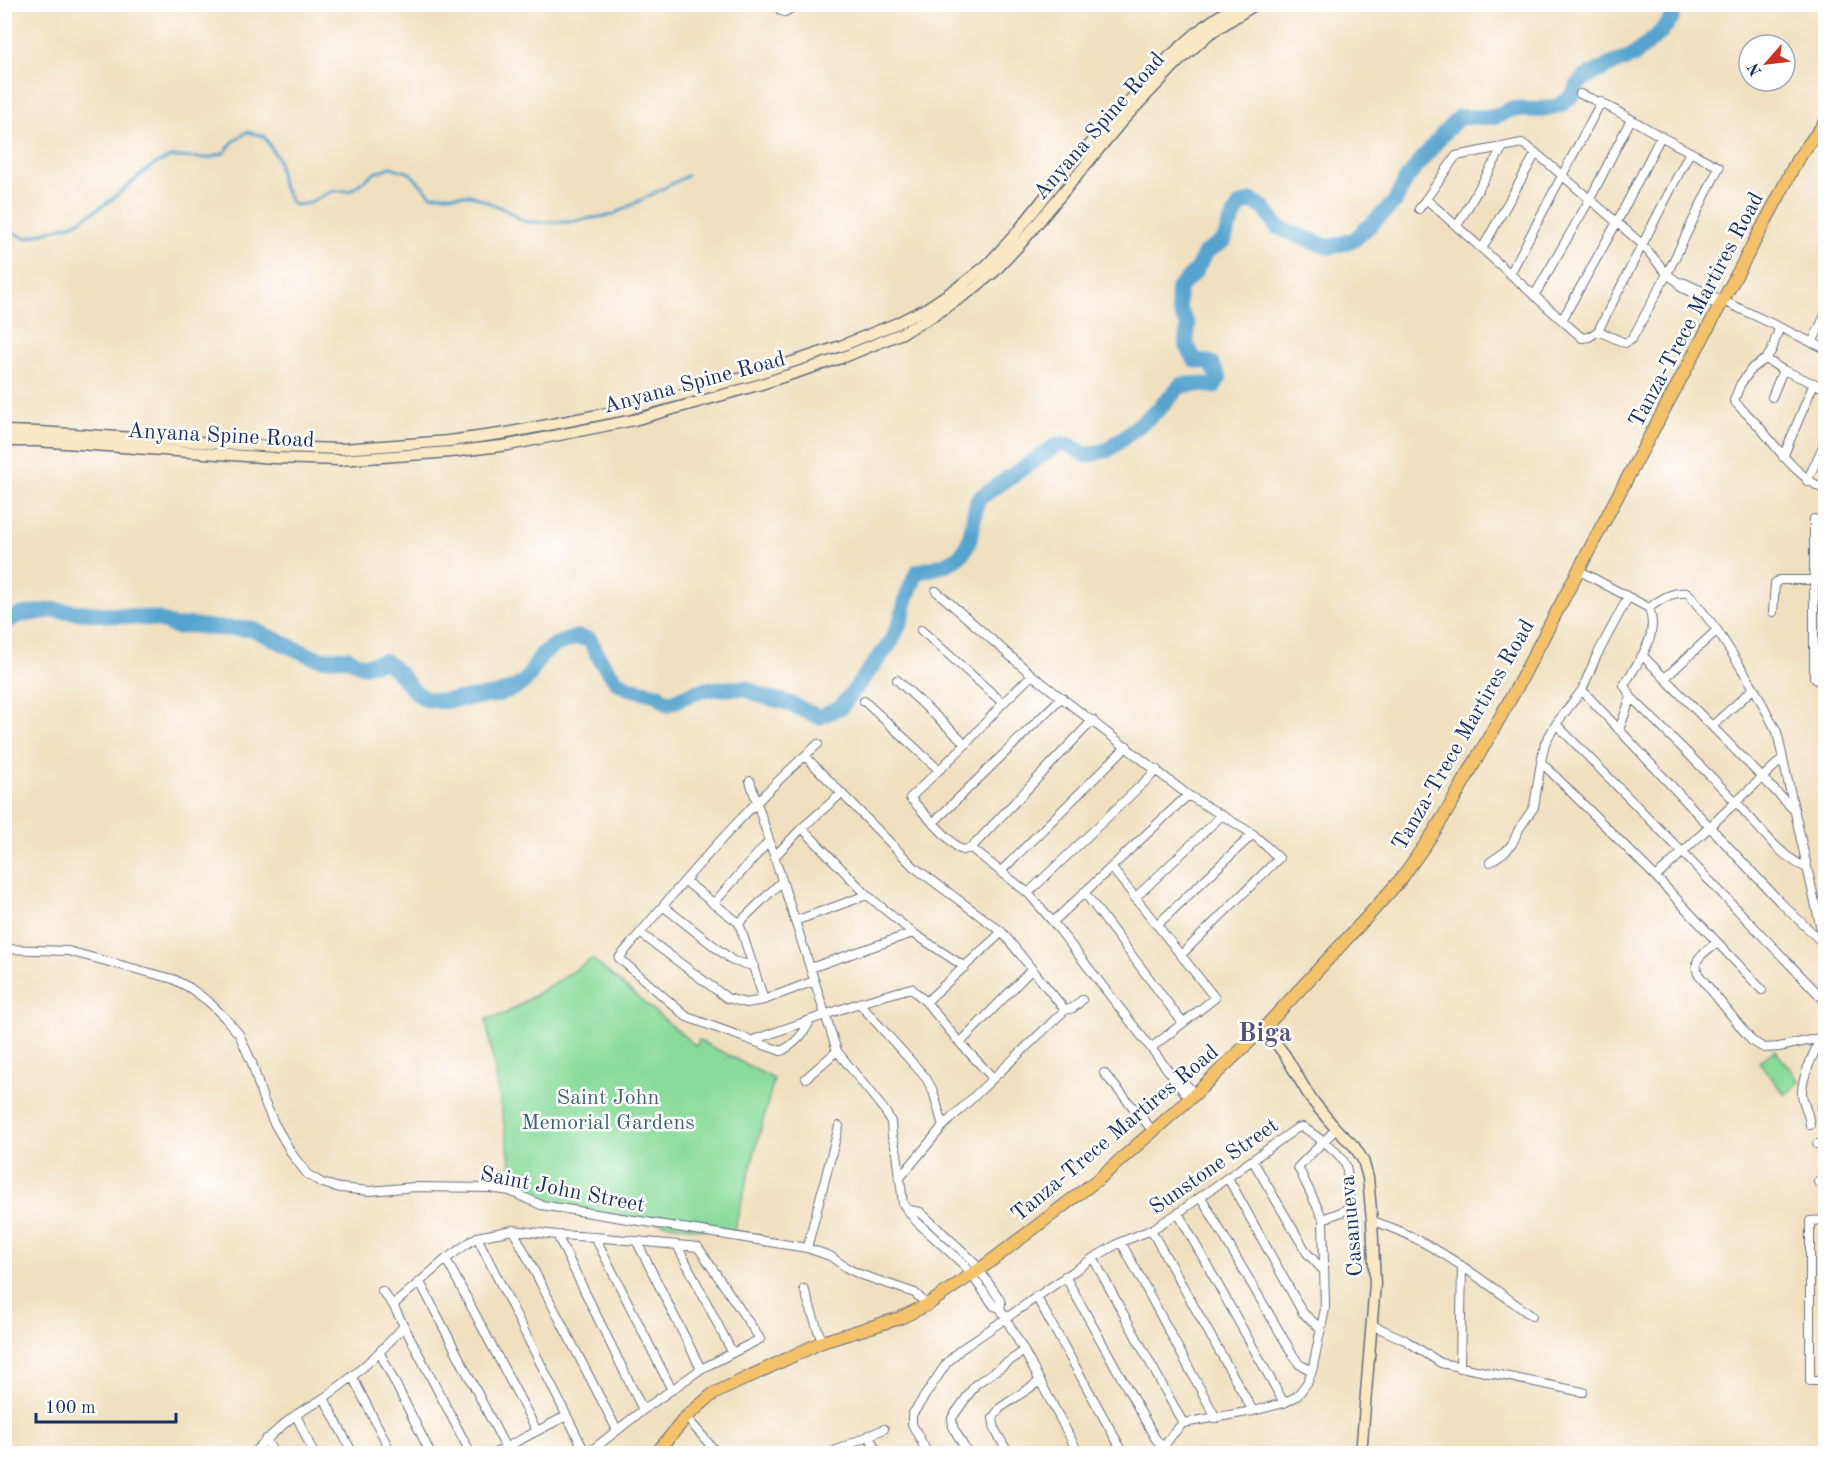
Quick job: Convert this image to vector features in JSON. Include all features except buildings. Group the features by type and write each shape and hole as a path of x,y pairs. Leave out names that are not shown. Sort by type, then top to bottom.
{"main road":[{"name":"Anyana Spine Road","path":"4,431 342,449 438,442 507,433 629,409 753,375 841,346 927,308 987,265 1115,114 1169,57 1203,27 1237,4"},
{"name":"Anyana Spine Road","path":"4,441 37,441 274,458 340,460 451,452 509,445 634,420 758,385 844,357 900,334 933,316 987,278 1022,242 1122,121 1178,63 1209,34 1256,4"},
{"name":"Tanza-Trece Martires Road","path":"656,1454 686,1416 713,1394 822,1342 900,1318 927,1305 976,1273 1101,1177 1193,1096 1264,1028 1401,879 1434,832 1516,689 1797,160 1821,134 1826,121"},
{"name":"Casanueva","path":"1264,1028 1285,1055 1311,1099 1336,1129 1354,1146 1363,1160 1368,1178 1375,1284 1361,1454"}],"street":[{"path":"777,4 781,11 785,12 797,4"},
{"path":"1580,94 1601,102 1719,167 1667,274 1632,339 1625,343 1598,331"},
{"path":"1510,274 1601,102"},
{"path":"1534,296 1590,199 1631,119"},
{"path":"1562,320 1617,222 1661,136"},
{"path":"1419,209 1456,156 1522,143 1642,244 1667,274 1678,282 1685,283 1722,304 1826,349"},
{"path":"1457,226 1503,147"},
{"path":"1426,199 1582,338 1589,337 1598,331 1690,152"},
{"path":"1482,249 1536,153"},
{"path":"1812,343 1826,313"},
{"path":"1779,328 1772,350 1766,359 1752,368 1740,385 1734,402 1761,428 1783,457 1807,481 1826,491"},
{"path":"1766,359 1783,370 1826,389"},
{"path":"1772,397 1783,370"},
{"path":"1783,457 1814,383"},
{"path":"1807,481 1826,440"},
{"path":"1814,519 1814,677 1820,683 1826,683"},
{"path":"1578,570 1648,608 1653,626 1651,635 1624,685 1631,696 1736,802 1777,847 1794,863 1807,868"},
{"path":"1773,612 1775,583 1779,580 1826,580"},
{"path":"936,591 1032,675 1188,795 1253,834 1279,858 1181,954"},
{"path":"1648,608 1672,594 1688,593 1717,630 1754,688 1777,732 1825,948"},
{"path":"1490,862 1512,844 1534,807 1545,743 1556,724 1582,690 1596,657 1628,597"},
{"path":"921,630 1003,703"},
{"path":"1665,678 1717,630"},
{"path":"1642,655 1794,811"},
{"path":"1032,675 910,798 958,848 963,850 972,848 1093,720"},
{"path":"897,680 966,744"},
{"path":"1712,726 1754,688"},
{"path":"1582,690 1825,948"},
{"path":"1619,730 1631,696"},
{"path":"933,823 1062,697"},
{"path":"864,701 939,770"},
{"path":"1556,724 1683,852 1826,1002"},
{"path":"810,1020 807,1030 781,1051 687,1017 619,958 685,881 757,803 818,744"},
{"path":"1001,871 1127,746"},
{"path":"805,756 914,867 1002,932 1065,1010"},
{"path":"1656,877 1782,759"},
{"path":"1540,762 1656,877 1762,990"},
{"path":"1028,893 1157,770"},
{"path":"750,781 837,1051 888,1115 897,1153 903,1204 909,1210 920,1212 935,1224 972,1260 976,1273 1001,1303 1000,1308 1005,1318 1079,1454"},
{"path":"774,857 802,828 842,793"},
{"path":"1053,922 1188,795"},
{"path":"1135,898 1222,815"},
{"path":"802,828 867,895 913,933 964,967"},
{"path":"1157,926 1253,834"},
{"path":"713,904 769,841"},
{"path":"972,848 1028,893 1171,1074 1178,1076 1193,1096"},
{"path":"1111,867 1215,998 1151,1048"},
{"path":"685,881 739,923 764,1000"},
{"path":"739,923 782,881"},
{"path":"1084,892 1182,1022"},
{"path":"795,921 867,895"},
{"path":"663,906 733,961 754,966"},
{"path":"926,1002 1002,932"},
{"path":"640,933 727,998 746,1003 764,1000 814,981"},
{"path":"810,969 913,933"},
{"path":"1716,942 1696,961 1695,966 1698,974 1752,1041 1764,1048 1820,1038"},
{"name":"Saint John Street","path":"4,949 68,951 173,979 199,995 239,1034 274,1123 307,1174 322,1183 340,1188 370,1191 415,1187 490,1188 510,1191 541,1205 807,1248 830,1256 860,1274 915,1293 927,1305"},
{"path":"960,1043 1032,969"},
{"path":"753,1040 859,1003 911,988 992,1077"},
{"path":"899,1179 943,1126 992,1077 1065,1010 1073,1008 1082,1000"},
{"path":"859,1003 926,1078 933,1091 943,1126"},
{"path":"1810,1125 1802,1092 1804,1080 1826,1021"},
{"path":"806,1078 837,1051"},
{"path":"1104,1073 1153,1131"},
{"path":"807,1248 839,1126"},
{"name":"Sunstone Street","path":"928,1454 912,1424 912,1415 946,1364 960,1350 1093,1258 1121,1242 1151,1230 1179,1213 1297,1128 1303,1127 1322,1141"},
{"path":"1065,1276 1161,1450 1183,1423 1253,1411 1284,1403 1297,1396 1307,1383 1312,1371 1325,1309 1323,1219 1298,1167 1336,1129"},
{"path":"1322,1141 1341,1158 1346,1167 1350,1205 1344,1211 1323,1219"},
{"path":"1253,1161 1307,1252 1324,1271"},
{"path":"1228,1178 1303,1313 1321,1329"},
{"path":"1201,1197 1293,1355 1299,1364 1312,1371"},
{"path":"1179,1213 1284,1403"},
{"path":"1826,1220 1810,1221 1810,1381 1826,1381"},
{"path":"1372,1221 1397,1228 1462,1266 1532,1316"},
{"path":"513,1230 617,1430"},
{"path":"393,1305 446,1258 477,1237 513,1230 595,1237 698,1247 760,1339 701,1369 586,1454 477,1237"},
{"path":"1151,1230 1253,1411"},
{"path":"557,1235 643,1410"},
{"path":"595,1237 672,1390"},
{"path":"637,1242 701,1369"},
{"path":"1121,1242 1216,1418"},
{"path":"677,1245 732,1352"},
{"path":"446,1258 537,1431"},
{"path":"1093,1258 1183,1423"},
{"path":"1460,1368 1462,1266"},
{"path":"420,1282 507,1450"},
{"path":"804,1289 822,1342"},
{"path":"382,1291 393,1305 471,1454"},
{"path":"1036,1296 1124,1454"},
{"path":"1372,1325 1405,1340 1441,1364 1582,1392"},
{"path":"252,1454 266,1439 296,1415 324,1398 380,1353 404,1326"},
{"path":"968,1454 953,1427 952,1418 976,1384 1024,1350"},
{"path":"380,1353 431,1454"},
{"path":"352,1376 392,1454"},
{"path":"1009,1454 995,1430 993,1418 1000,1408 1041,1381"},
{"path":"324,1398 352,1454"},
{"path":"296,1415 314,1454"},
{"path":"493,1454 507,1450 566,1416"},
{"path":"686,1416 718,1454"},
{"path":"828,1454 884,1429"},
{"path":"869,1435 878,1454"},
{"path":"266,1439 274,1454"}],"green space":[{"name":"Saint John Memorial Gardens","path":"592,959 696,1046 699,1040 774,1079 733,1234 544,1204 515,1188 486,1019 505,1014"},
{"path":"1775,1050 1800,1082 1785,1095 1759,1062"}],"waterway":[{"path":"4,623 19,615 54,610 157,619 176,627 190,625 252,629 311,656 323,659 347,658 363,666 385,661 425,699 443,701 496,695 517,687 527,679 542,654 555,645 577,637 590,640 601,661 617,682 629,688 658,695 668,704 695,692 709,689 745,688 764,697 786,702 819,717 841,707 891,642 900,623 908,593 917,572 946,564 963,552 969,541 978,499 1057,445 1069,445 1086,455 1108,450 1158,410 1181,385 1214,386 1219,378 1211,363 1195,360 1186,344 1188,326 1179,309 1178,289 1195,272 1206,252 1224,241 1240,205 1252,201 1264,208 1277,227 1329,247 1354,240 1394,203 1407,178 1459,117 1495,117 1511,109 1537,110 1561,105 1574,94 1578,84 1584,78 1633,56 1659,34 1672,18 1674,4"},
{"path":"4,229 26,238 76,223 110,201 150,167 170,157 209,158 224,153 234,141 247,132 264,136 278,159 282,185 293,205 306,204 333,191 350,191 374,173 391,167 410,173 431,195 471,195 506,210 525,222 568,222 612,215 687,176"}],"district":[{"name":"Biga","path":"1265,1032"}]}
